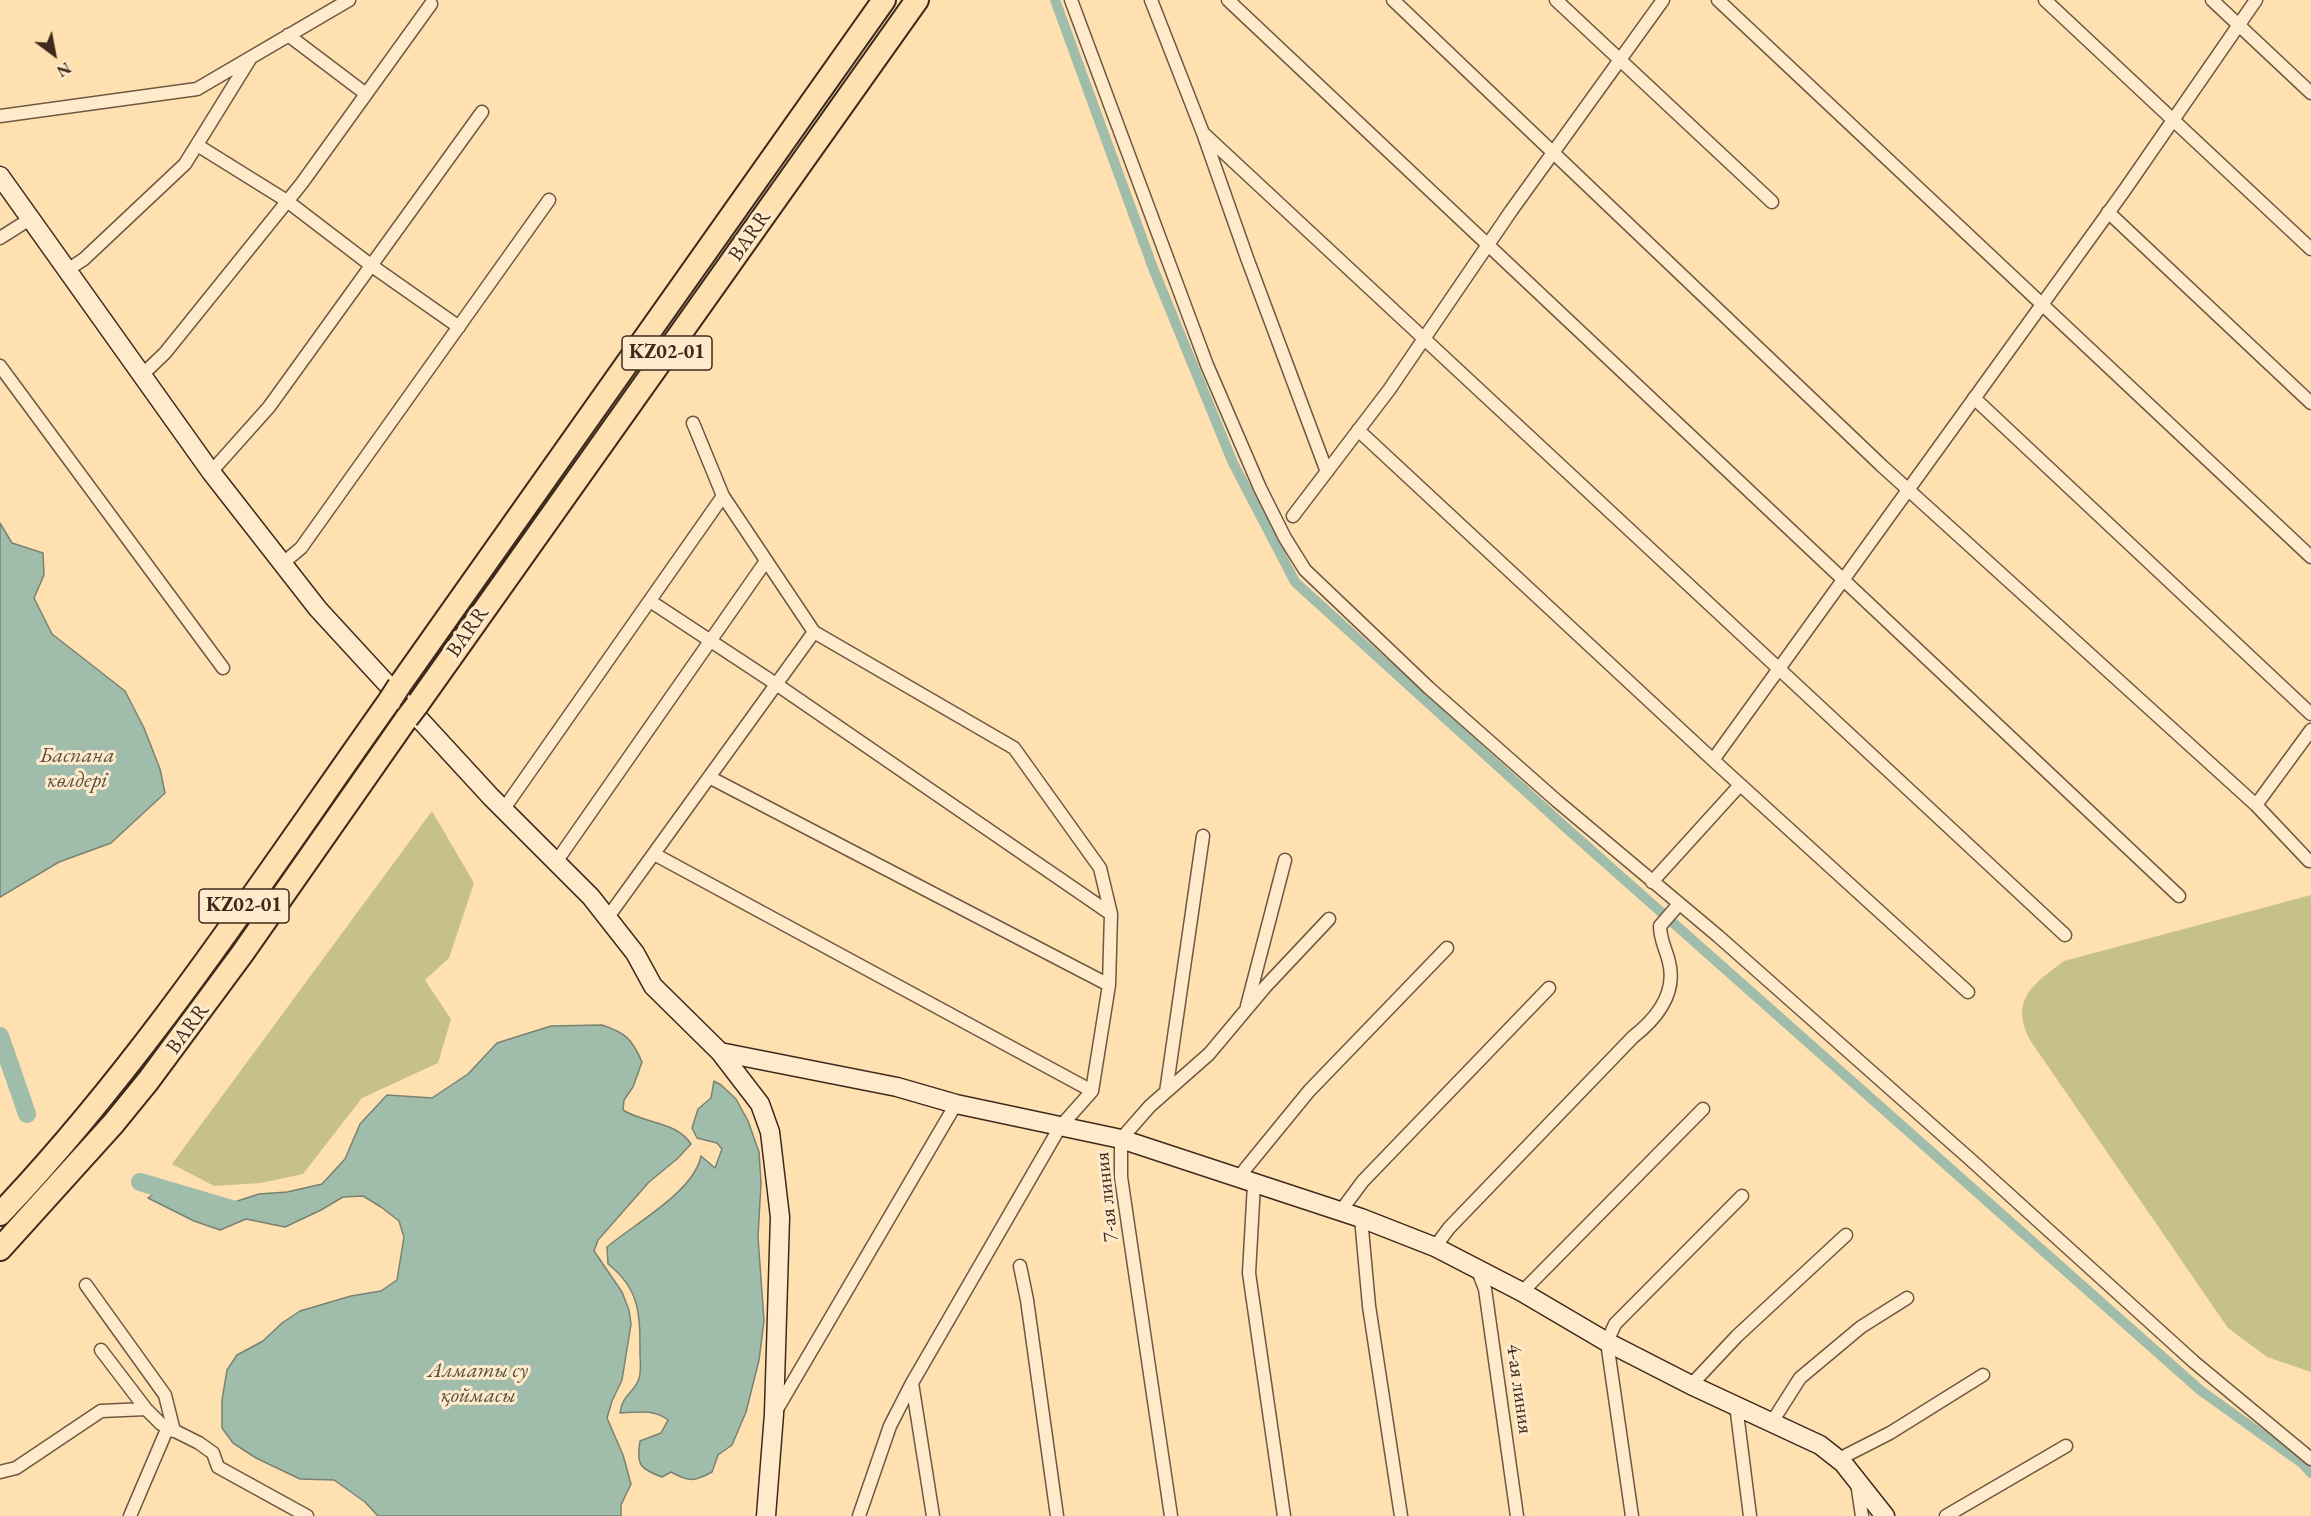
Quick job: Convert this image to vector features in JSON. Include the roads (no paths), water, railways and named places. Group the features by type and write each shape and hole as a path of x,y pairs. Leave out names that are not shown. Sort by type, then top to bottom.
{"highway":[{"name":"BARR","path":"0,1214 94,1108 194,977 884,0"},
{"name":"BARR","path":"0,1249 113,1124 183,1036 917,0"}],"street":[{"path":"0,116 197,89 349,0"},
{"path":"1071,0 1207,365 1260,488 1285,538 1305,570 1429,688 1652,882 1675,907 1971,1160 2194,1362 2311,1459"},
{"path":"1151,0 1203,133 1327,472"},
{"path":"1228,0 2179,896"},
{"path":"1393,0 1909,490 2256,805 2309,861"},
{"path":"1556,0 1772,202"},
{"path":"1293,516 1359,430 1553,153 1664,0"},
{"path":"1718,0 2311,557"},
{"path":"2045,0 2311,249"},
{"path":"2212,0 2311,93"},
{"path":"1713,760 2042,305 2256,0"},
{"path":"141,376 165,353 287,201 431,4"},
{"path":"288,35 366,94"},
{"path":"66,271 84,259 185,164 250,58"},
{"path":"211,472 268,407 482,112"},
{"path":"1203,133 2065,935"},
{"path":"197,145 287,201 372,266 459,327"},
{"path":"0,176 211,472 325,618 503,810 608,917 635,953 653,986 720,1052 760,1104 770,1132 780,1217 774,1414 766,1516"},
{"path":"283,563 302,548 549,200"},
{"path":"2108,212 2311,403"},
{"path":"0,238 30,219"},
{"path":"0,366 223,668"},
{"path":"1974,399 2311,714"},
{"path":"693,423 723,496 814,632 1014,748 1100,868 1111,914 1109,986 1092,1091 1060,1127 912,1383 890,1425 859,1516"},
{"path":"1359,430 1740,785 1968,992"},
{"path":"503,810 723,496"},
{"path":"556,862 766,561"},
{"path":"650,601 776,684 1111,914"},
{"path":"608,917 814,632"},
{"path":"2256,805 2311,730"},
{"path":"709,777 1109,986"},
{"path":"1652,882 1740,785"},
{"path":"1166,1092 1203,836"},
{"path":"654,854 1092,1091"},
{"path":"1246,1010 1285,860"},
{"path":"1435,1247 1449,1228 1633,1037 1653,1021 1663,1005 1671,983 1670,963 1660,939 1660,926 1675,907"},
{"name":"7-ая линия","path":"1171,1516 1122,1177 1121,1138 1150,1106 1209,1054 1329,919"},
{"path":"1284,1516 1249,1273 1246,1168 1309,1091 1447,948"},
{"path":"1340,1212 1363,1181 1549,988"},
{"path":"720,1052 897,1087 956,1104 1121,1138 1362,1218 1435,1247 1522,1292 1607,1342 1691,1385 1820,1445 1839,1459 1855,1476 1885,1516"},
{"path":"774,1414 956,1104"},
{"path":"1522,1292 1703,1109"},
{"path":"1632,1516 1607,1342 1615,1324 1742,1196"},
{"path":"1362,1218 1370,1306 1401,1516"},
{"path":"1691,1385 1737,1336 1846,1235"},
{"path":"1020,1266 1027,1300 1057,1516"},
{"name":"4-ая линия","path":"1477,1268 1485,1289 1517,1516"},
{"path":"86,1285 138,1354 165,1395 171,1429 130,1516"},
{"path":"1772,1422 1800,1378 1861,1327 1907,1298"},
{"path":"100,1350 146,1409 161,1424 199,1443 213,1453 218,1467 307,1516"},
{"path":"1839,1459 1890,1433 1983,1375"},
{"path":"912,1383 933,1516"},
{"path":"1736,1405 1749,1516"},
{"path":"0,1472 16,1468 101,1411 146,1409"},
{"path":"1946,1516 2066,1446"},
{"path":"1855,1476 1862,1516"}],"water":[{"name":"Баспана көлдері","path":"0,523 12,543 43,553 44,575 34,598 52,634 125,691 144,728 160,769 165,793 111,843 59,862 0,897"},
{"name":"Алматы су қоймасы","path":"602,1025 623,1034 635,1048 642,1062 633,1087 624,1100 623,1110 677,1131 691,1144 649,1182 598,1240 594,1251 622,1292 629,1310 631,1324 622,1380 607,1418 623,1455 631,1484 621,1505 621,1516 378,1516 365,1502 334,1480 300,1479 256,1458 233,1443 222,1428 222,1400 227,1370 237,1355 263,1341 282,1323 300,1311 351,1296 381,1291 397,1280 404,1237 399,1221 363,1196 343,1197 285,1227 246,1219 220,1230 194,1221 148,1198 167,1184 184,1202 213,1209 259,1194 287,1192 322,1184 345,1159 360,1124 387,1095 432,1098 468,1074 497,1043 551,1026"},
{"path":"714,1081 736,1099 748,1121 759,1152 761,1183 758,1237 764,1321 759,1360 746,1412 732,1445 718,1455 712,1472 692,1480 671,1472 662,1477 644,1468 639,1461 640,1441 661,1433 668,1420 651,1413 620,1413 625,1399 636,1385 640,1375 640,1326 632,1293 619,1273 608,1264 607,1247 675,1195 696,1169 701,1156 715,1168 722,1149 717,1143 697,1138 692,1128 698,1109 711,1098"}],"waterway":[{"path":"1055,0 1153,268 1233,463 1295,582 1564,826 2200,1390 2303,1464 2311,1473"},
{"path":"0,1036 27,1114"},
{"path":"140,1182 238,1211 245,1209"}]}
